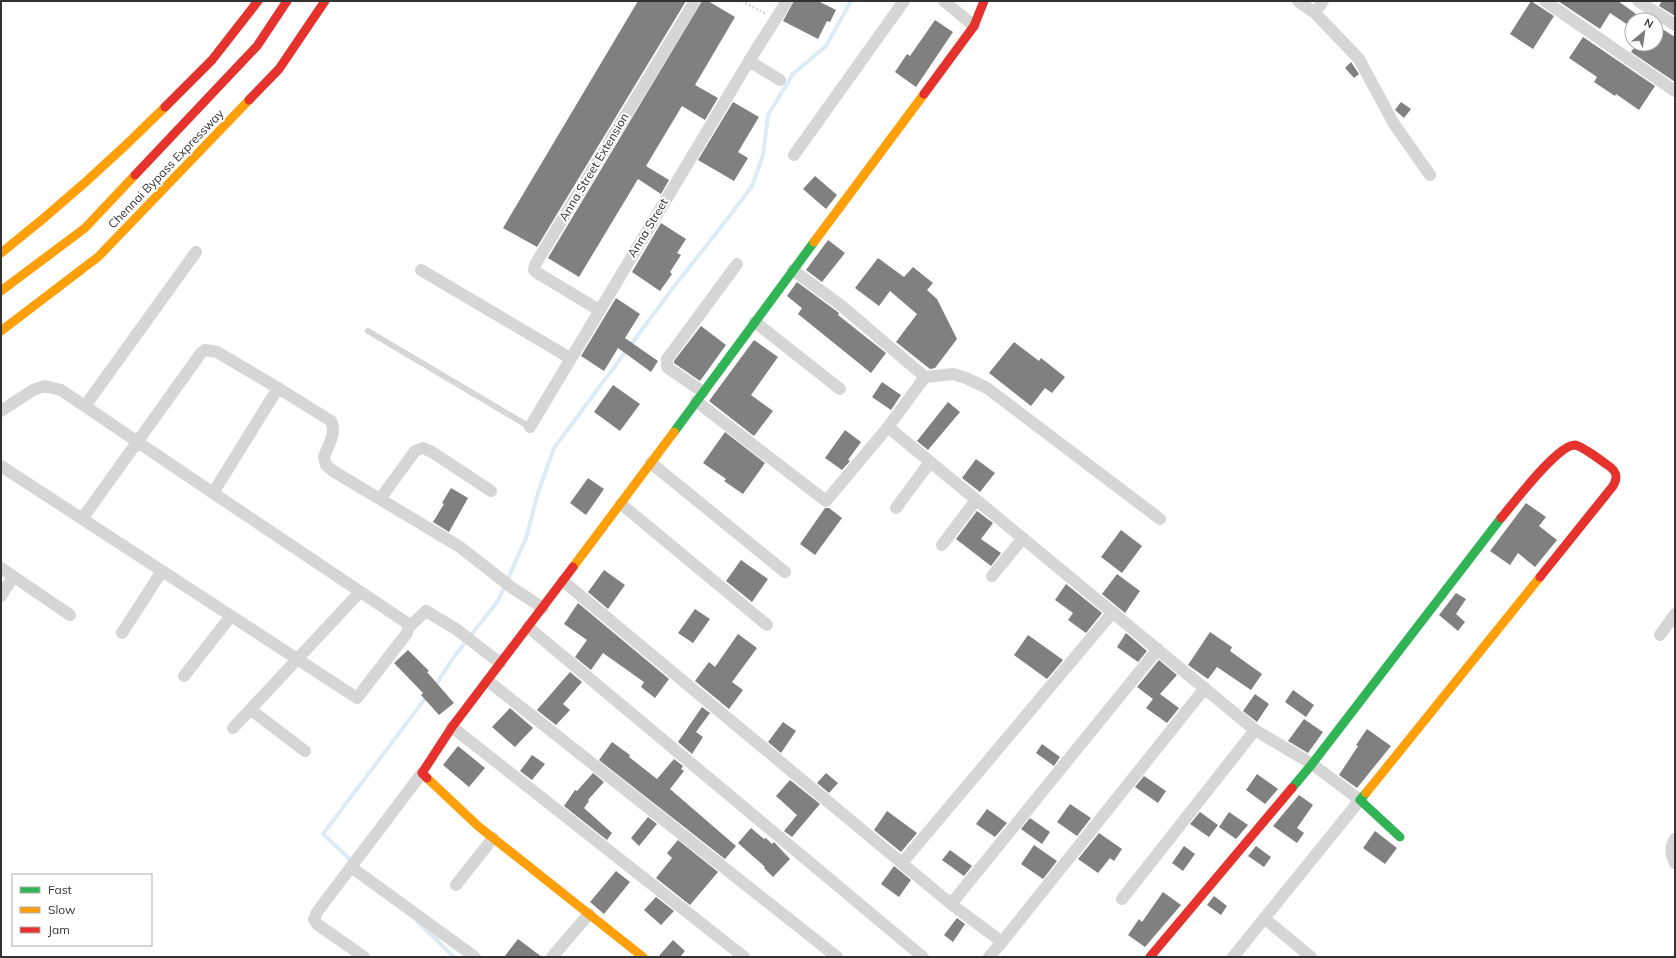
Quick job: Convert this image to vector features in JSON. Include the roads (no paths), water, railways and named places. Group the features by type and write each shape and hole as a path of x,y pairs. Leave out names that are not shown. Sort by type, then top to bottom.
{"main road":[{"path":"1,253 35,226 122,149 165,107 212,60 258,1"},
{"name":"Chennai Bypass Expressway","path":"1,291 85,228 256,46 287,1"},
{"name":"Chennai Bypass Expressway","path":"1,331 98,257 279,70 325,1"},
{"path":"643,957 629,953 590,914 478,826 422,773 452,727 621,504 974,26 984,1"},
{"path":"1150,957 1312,764 1498,522 1531,482 1561,450 1570,445 1577,445 1610,466 1616,472 1617,479 1613,486 1360,800 1400,837"}],"street":[{"name":"Anna Street Extension","path":"599,310 536,272 535,266 695,1"},
{"name":"Anna Street","path":"530,427 749,61 787,1"},
{"path":"794,155 904,1"},
{"path":"944,1 974,26"},
{"path":"1298,1 1315,13 1359,59 1394,124 1430,175"},
{"path":"1315,13 1323,1"},
{"path":"1545,1 1675,91"},
{"path":"1638,1 1675,25"},
{"path":"749,61 780,80"},
{"path":"85,406 196,252"},
{"path":"737,264 667,358 668,368 826,501 888,427 925,377"},
{"path":"421,270 570,358"},
{"path":"793,270 843,307 925,377 953,374 966,378 987,388 1160,520"},
{"path":"755,322 840,389"},
{"path":"82,519 201,353 205,350 217,352 331,421 334,427 324,457 326,465 332,471 460,547 511,587 542,608"},
{"path":"1,411 33,390 45,386 61,390 407,623 408,628"},
{"path":"213,492 278,388"},
{"path":"888,427 1255,730 1312,764 1360,800 1233,957"},
{"path":"380,499 415,452 422,448 432,452 491,491"},
{"path":"896,508 930,462"},
{"path":"651,463 785,572"},
{"path":"1,466 358,698 407,633 408,628 426,611 456,629 500,663"},
{"path":"942,545 976,500"},
{"path":"621,504 767,625"},
{"path":"992,576 1023,538"},
{"path":"1,568 70,615"},
{"path":"122,633 162,571"},
{"path":"1,596 13,576"},
{"path":"563,581 951,904 1002,942"},
{"path":"233,728 360,592"},
{"path":"902,863 1113,612"},
{"path":"1660,635 1675,614"},
{"path":"184,676 231,616"},
{"path":"528,627 922,957"},
{"path":"951,904 1158,649"},
{"path":"488,680 837,957"},
{"path":"989,957 1205,688"},
{"path":"251,710 305,751"},
{"path":"452,727 744,957"},
{"path":"1122,898 1255,730"},
{"path":"364,957 317,924 314,919 317,912 422,773"},
{"path":"456,885 493,838"},
{"path":"1675,839 1672,844 1671,855 1675,863"},
{"path":"351,867 475,957"},
{"path":"552,957 590,914"},
{"path":"1264,918 1311,957"}],"lane":[{"path":"368,331 530,427"}],"waterway":[{"path":"435,686 453,658 498,601 526,538 538,493 554,448 676,284 752,186 763,155 768,115 793,74 826,46 851,1"},
{"path":"353,862 323,834 427,696"},
{"path":"418,922 454,957"}]}
